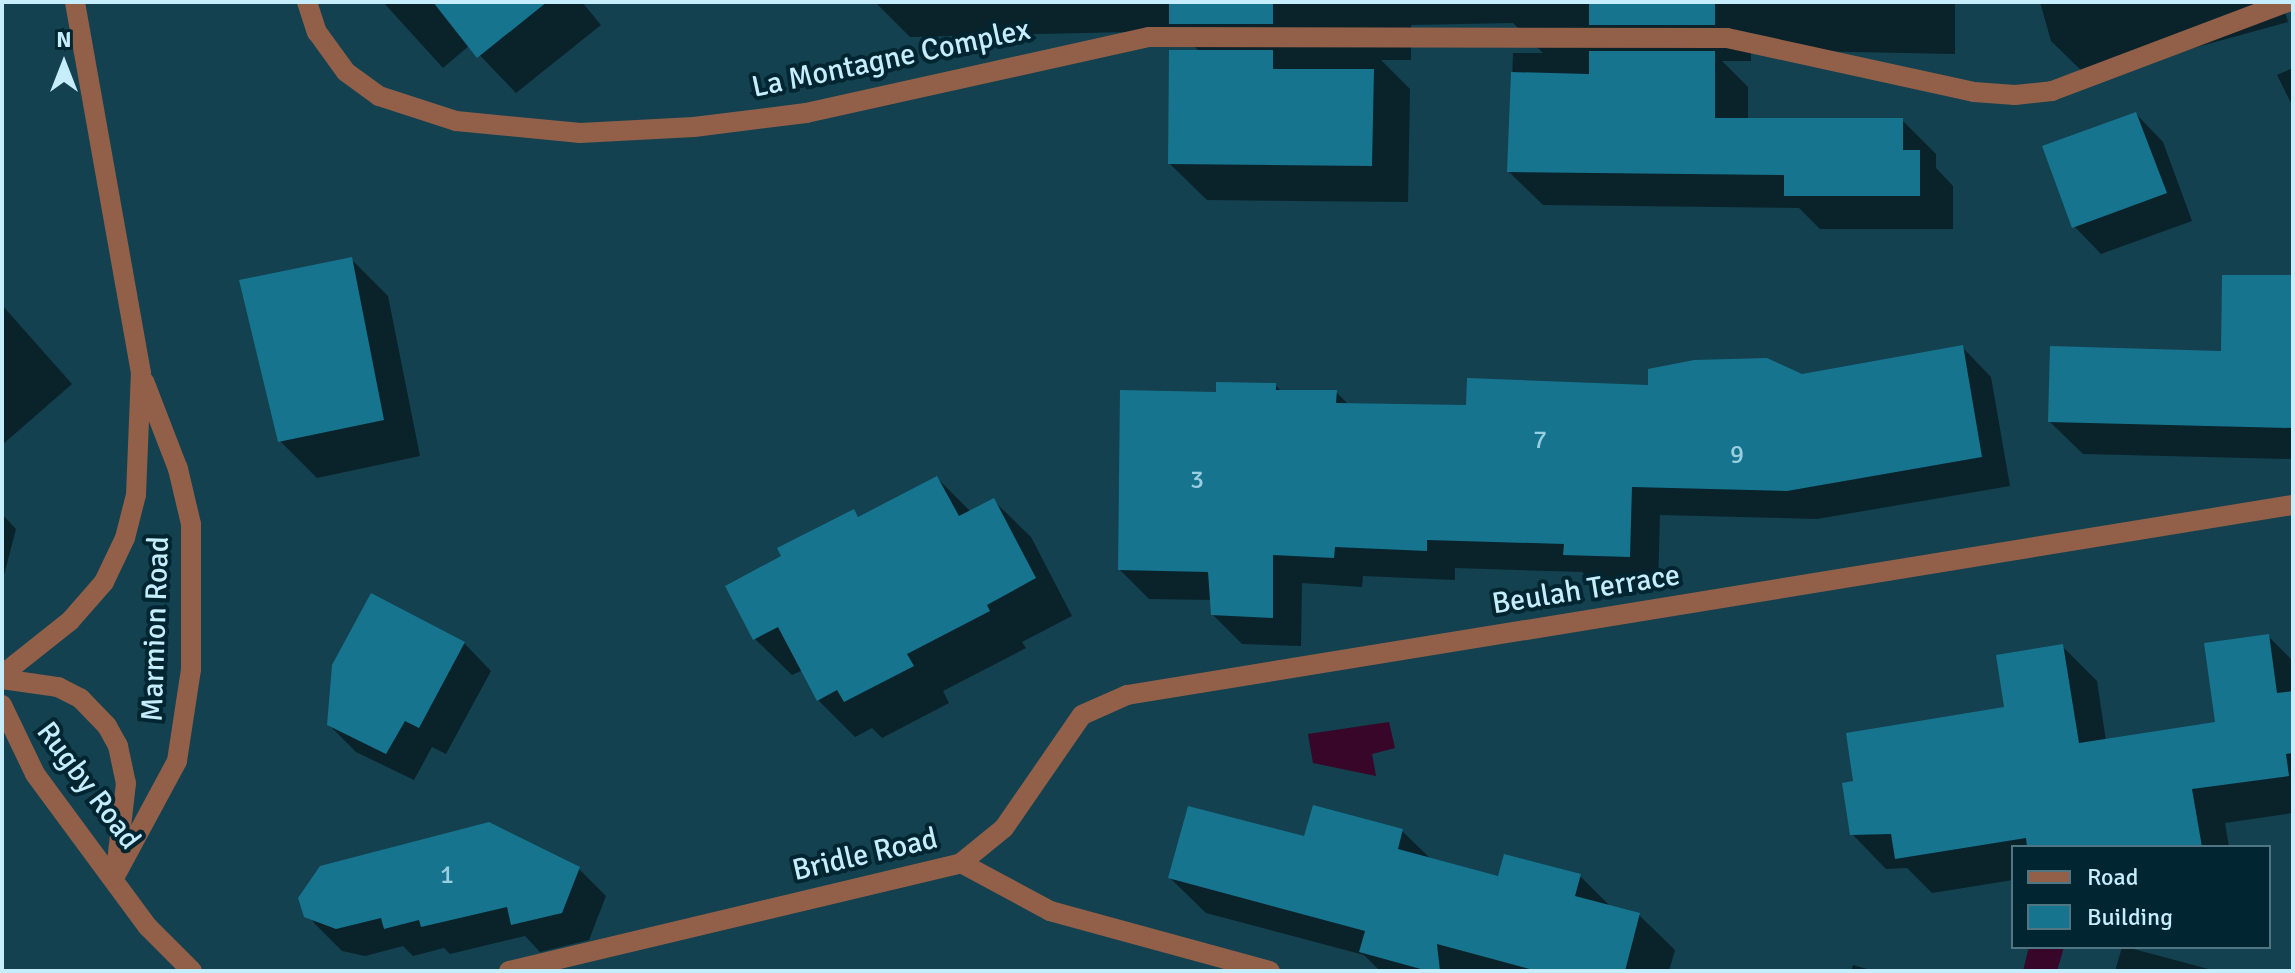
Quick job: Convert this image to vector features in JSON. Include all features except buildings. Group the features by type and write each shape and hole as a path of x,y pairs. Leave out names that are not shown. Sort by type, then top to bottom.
{"street":[{"name":"Marmion Road","path":"75,2 141,373 173,454 191,524 191,669 177,761 114,878"},
{"name":"La Montagne Complex","path":"307,2 317,32 346,72 379,96 456,121 580,133 694,127 806,113 1149,37 1727,38 1974,92 2015,95 2052,91 2287,2"},
{"name":"Marmion Road","path":"2,677 70,621 115,562 136,495 141,373"},
{"name":"Beulah Terrace","path":"961,863 1004,828 1082,715 1127,695 2293,505"},
{"name":"Rugby Road","path":"2,677 58,687 80,698 107,726 118,746 126,783 114,878"},
{"name":"Rugby Road","path":"2,705 20,750 114,878"},
{"name":"Bridle Road","path":"509,971 961,863 1050,911 1270,971"},
{"path":"114,878 154,934 192,971"}],"shaded area":[{"path":"1389,722 1395,748 1372,754 1376,776 1313,763 1308,734"},
{"path":"2028,949 2063,949 2057,971 2023,971"}]}
